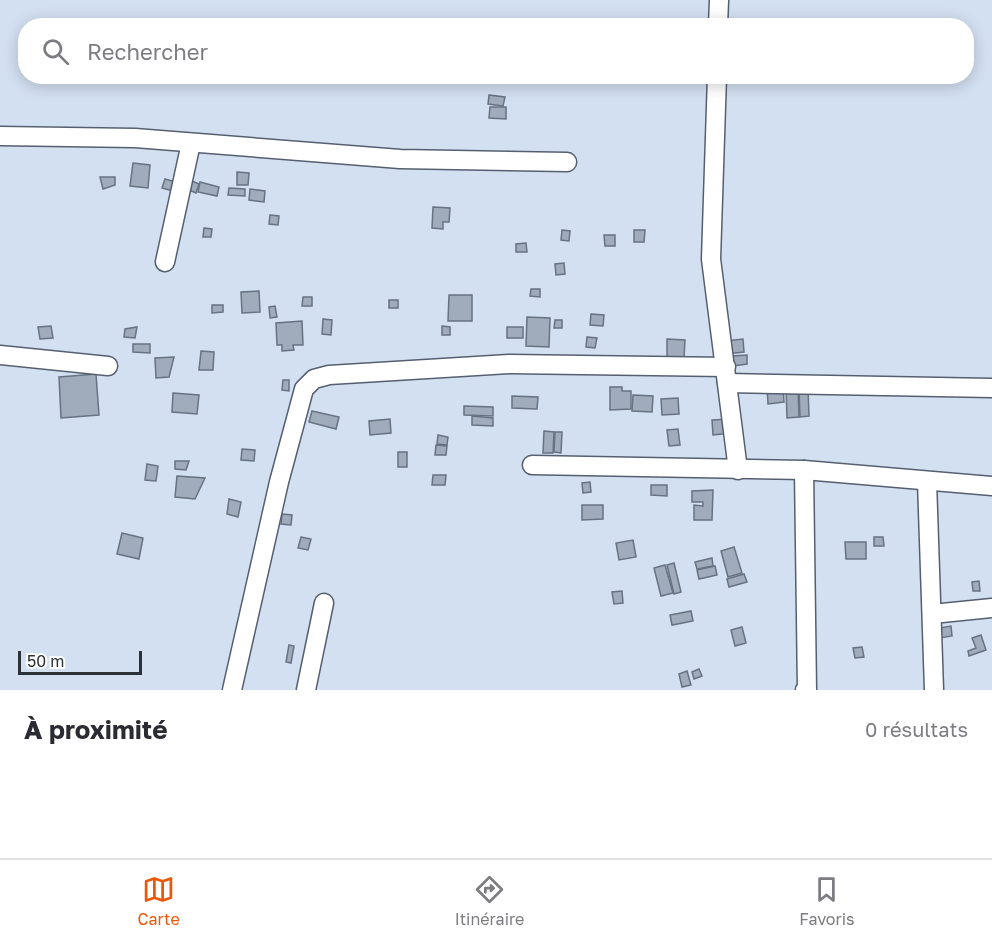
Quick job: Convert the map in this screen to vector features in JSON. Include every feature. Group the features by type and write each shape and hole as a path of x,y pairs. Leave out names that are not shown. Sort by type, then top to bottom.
{"street":[{"path":"718,18 719,0"},
{"path":"717,84 711,260 738,470"},
{"path":"0,136 135,138 400,159 567,162"},
{"path":"165,262 191,143"},
{"path":"0,355 108,366"},
{"path":"232,690 295,420 304,389 314,379 329,375 509,364 992,388"},
{"path":"532,465 804,470 992,486"},
{"path":"804,470 807,678 805,690"},
{"path":"927,480 934,690"},
{"path":"306,690 324,603"},
{"path":"932,614 992,608"}],"building":[{"path":"489,95 505,97 503,106 488,104"},
{"path":"490,107 506,107 506,119 489,118"},
{"path":"133,163 150,165 148,188 130,186"},
{"path":"237,172 249,173 248,185 237,185"},
{"path":"100,177 115,177 115,185 103,189"},
{"path":"165,179 176,182 173,191 162,188"},
{"path":"192,181 199,184 196,193 189,190"},
{"path":"200,182 219,187 217,196 198,192"},
{"path":"229,188 245,189 245,196 228,195"},
{"path":"250,189 265,191 264,202 249,200"},
{"path":"433,207 450,208 449,222 443,222 443,229 432,228"},
{"path":"270,215 279,216 278,225 269,224"},
{"path":"204,228 212,229 211,237 203,237"},
{"path":"562,230 570,231 569,241 561,240"},
{"path":"634,230 645,230 644,242 634,242"},
{"path":"604,235 615,235 615,246 605,246"},
{"path":"526,243 527,252 516,252 516,244"},
{"path":"564,263 565,274 556,275 555,264"},
{"path":"531,289 540,289 540,297 530,296"},
{"path":"259,291 260,312 242,313 241,292"},
{"path":"449,295 472,295 472,321 448,321"},
{"path":"303,297 312,297 312,306 302,306"},
{"path":"389,300 398,300 398,308 389,308"},
{"path":"212,305 223,305 223,312 212,313"},
{"path":"275,306 277,317 270,318 269,307"},
{"path":"591,314 604,315 603,326 590,325"},
{"path":"527,317 550,318 549,347 526,346"},
{"path":"323,319 332,320 331,335 322,334"},
{"path":"555,320 562,320 562,328 554,328"},
{"path":"302,321 303,345 293,345 294,350 282,351 282,345 277,345 276,323"},
{"path":"51,326 53,338 40,339 38,327"},
{"path":"442,326 450,327 450,335 442,335"},
{"path":"137,327 135,338 124,337 125,329"},
{"path":"507,327 523,327 523,338 507,338"},
{"path":"587,337 597,338 595,348 586,347"},
{"path":"667,339 685,340 684,357 667,357"},
{"path":"743,339 744,352 726,354 725,341"},
{"path":"133,344 150,344 150,353 133,352"},
{"path":"201,351 214,352 213,370 199,370"},
{"path":"747,355 747,364 733,366 732,356"},
{"path":"174,357 169,377 156,378 155,358"},
{"path":"96,374 99,415 61,418 59,377"},
{"path":"283,380 289,380 289,391 282,390"},
{"path":"783,386 784,402 768,404 767,387"},
{"path":"610,387 622,387 622,391 631,391 631,409 610,410"},
{"path":"798,387 799,417 787,418 786,388"},
{"path":"799,388 808,388 809,416 800,417"},
{"path":"173,393 199,395 197,414 172,412"},
{"path":"633,395 653,396 652,412 632,411"},
{"path":"512,396 538,397 537,409 512,408"},
{"path":"678,398 679,414 662,415 661,399"},
{"path":"464,406 493,407 493,416 464,415"},
{"path":"312,411 339,417 336,429 309,422"},
{"path":"472,416 493,418 493,426 472,425"},
{"path":"390,419 391,433 370,435 369,421"},
{"path":"730,419 731,433 713,435 712,420"},
{"path":"678,429 680,445 669,446 667,430"},
{"path":"544,431 554,432 553,453 543,453"},
{"path":"555,432 562,432 561,453 554,452"},
{"path":"438,435 448,437 447,445 437,444"},
{"path":"436,445 447,446 446,455 435,455"},
{"path":"242,449 255,450 254,461 241,460"},
{"path":"398,452 407,452 407,467 398,467"},
{"path":"175,461 189,461 186,470 175,469"},
{"path":"147,464 158,466 156,481 145,480"},
{"path":"433,475 446,475 445,485 432,485"},
{"path":"177,476 205,478 195,499 175,497"},
{"path":"590,482 591,492 583,493 582,483"},
{"path":"651,485 667,485 667,496 651,495"},
{"path":"713,490 712,520 694,520 694,505 703,506 703,502 692,502 692,491"},
{"path":"229,499 241,502 238,517 227,514"},
{"path":"582,505 603,505 603,519 582,520"},
{"path":"282,514 292,515 291,525 281,524"},
{"path":"122,533 143,538 139,559 117,554"},
{"path":"301,537 311,539 308,550 298,548"},
{"path":"874,537 883,537 884,546 874,546"},
{"path":"633,540 636,557 619,560 616,543"},
{"path":"845,542 866,542 866,559 846,559"},
{"path":"734,547 742,573 728,577 721,551"},
{"path":"712,558 713,566 697,569 695,562"},
{"path":"674,563 681,592 674,594 667,565"},
{"path":"665,565 673,593 661,596 654,568"},
{"path":"715,566 717,575 699,579 697,570"},
{"path":"744,574 747,582 729,587 727,579"},
{"path":"979,581 980,591 973,591 972,582"},
{"path":"622,591 623,603 614,604 612,592"},
{"path":"691,611 693,621 672,625 670,615"},
{"path":"951,626 952,636 940,638 939,628"},
{"path":"742,627 746,643 735,646 731,630"},
{"path":"981,635 986,650 969,656 968,651 976,648 972,638"},
{"path":"289,645 294,646 291,663 286,662"},
{"path":"862,647 864,657 855,658 853,648"},
{"path":"699,669 702,676 694,679 692,672"},
{"path":"687,671 691,685 682,687 679,674"}]}
